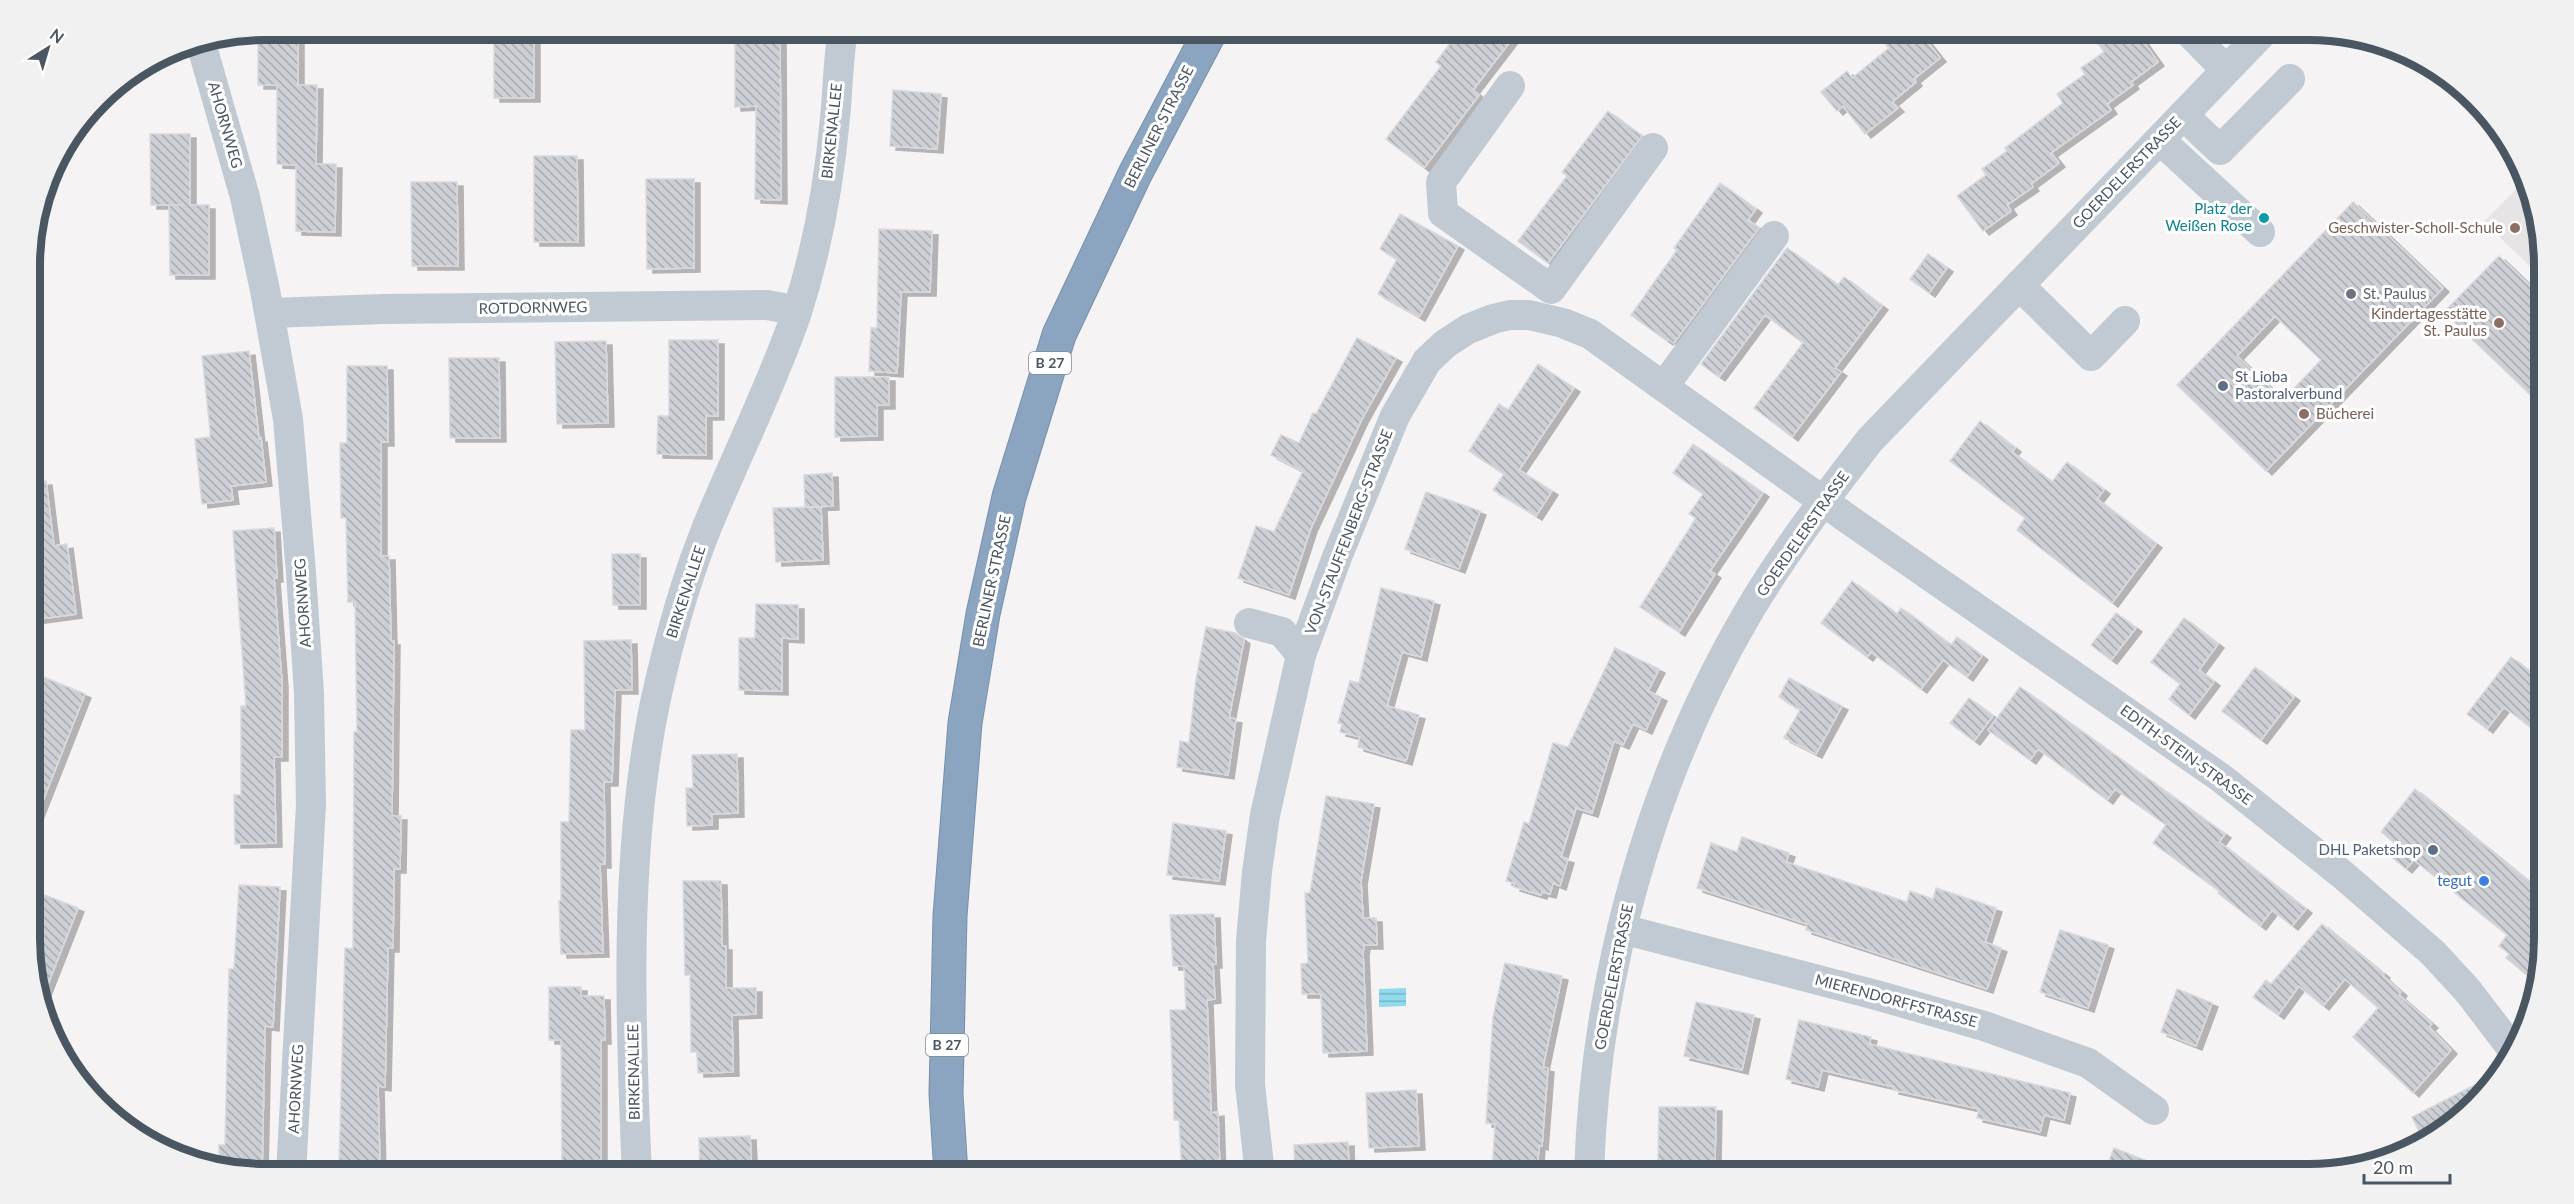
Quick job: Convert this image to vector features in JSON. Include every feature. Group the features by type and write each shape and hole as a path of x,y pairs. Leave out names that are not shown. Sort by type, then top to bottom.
{"highway":[{"name":"BERLINER STRASSE","path":"950,1164 946,1094 950,916 965,723 988,591 1009,497 1059,335 1135,174 1206,40"}],"street":[{"name":"BIRKENALLEE","path":"637,1164 632,1073 636,852 642,784 655,706 679,608 706,529 796,314 821,219 830,167 842,40"},
{"path":"2197,40 2226,70"},
{"name":"GOERDELERSTRASSE","path":"1590,1164 1599,1053 1622,929 1647,838 1688,733 1750,610 1824,502 1870,440 2255,40"},
{"name":"AHORNWEG","path":"203,49 245,197 270,313 288,419 309,704 310,849 292,1164"},
{"path":"2183,115 2220,150 2290,78"},
{"path":"1510,86 1441,182 1443,213 1551,289 1653,148"},
{"path":"2160,140 2260,232"},
{"path":"1664,386 1774,236"},
{"path":"1529,315 1533,293 1539,281"},
{"path":"2019,285 2091,357 2125,321"},
{"name":"ROTDORNWEG","path":"270,313 384,309 767,305 783,308 796,314"},
{"name":"VON-STAUFFENBERG-STRASSE","path":"1259,1164 1250,1084 1251,941 1265,815 1301,655 1382,442 1413,382 1427,361 1445,344 1468,329 1493,319 1529,315 1563,322 1590,334 1824,502"},
{"name":"EDITH-STEIN-STRASSE","path":"1824,502 2230,784 2343,875 2433,953 2468,992 2507,1043"},
{"path":"1249,623 1282,632 1301,655"},
{"name":"MIERENDORFFSTRASSE","path":"1622,929 1876,995 1984,1026 2088,1062 2154,1110"}],"shaded area":[{"name":"Geschwister-Scholl-Schule","path":"2519,186 2532,236 2534,270 2484,222"}],"water":[{"path":"1406,988 1406,1006 1379,1007 1379,989"}],"building":[{"path":"258,40 298,40 298,85 317,85 316,164 336,164 335,232 296,231 296,165 277,164 277,85 258,85"},
{"path":"494,40 534,40 534,98 494,98"},
{"path":"735,40 780,40 781,200 755,199 756,106 735,107"},
{"path":"1452,40 1511,40 1473,90 1479,95 1424,168 1386,139 1441,66 1436,62"},
{"path":"1892,40 1926,40 1940,58 1914,79 1916,82 1892,102 1898,108 1865,134 1843,106 1837,111 1821,92 1847,71 1852,78 1889,48 1886,45"},
{"path":"2096,40 2142,40 2158,62 2131,82 2133,85 2107,104 2111,110 2051,153 2059,163 2031,184 2033,187 2007,205 2011,211 1983,231 1957,196 1986,175 1982,169 2007,151 2005,148 2063,103 2057,94 2085,74 2081,68 2104,52"},
{"path":"893,90 941,94 937,149 890,146"},
{"path":"1608,111 1642,136 1548,263 1518,241 1567,176 1562,172"},
{"path":"150,134 190,134 190,205 209,205 209,275 170,275 169,205 151,205"},
{"path":"534,156 577,156 578,242 534,242"},
{"path":"646,179 694,179 694,268 647,269"},
{"path":"411,182 457,182 458,266 412,266"},
{"path":"1720,183 1756,209 1748,220 1759,228 1674,343 1668,339 1667,341 1631,315 1677,250 1674,248"},
{"name":"St. Paulus","path":"2353,202 2443,288 2266,471 2177,385","holes":["2275,316 2321,360 2283,400 2237,356"]},
{"path":"1400,214 1458,246 1419,317 1378,294 1397,259 1380,249"},
{"path":"879,229 932,231 930,292 901,292 897,373 869,371 871,328 877,328"},
{"path":"1787,248 1838,285 1844,277 1882,306 1835,368 1841,372 1792,437 1754,408 1803,343 1765,315 1719,377 1701,364"},
{"path":"1928,254 1947,268 1929,293 1910,279"},
{"name":"Kindertagesstätte St. Paulus","path":"2499,256 2534,289 2534,398 2444,312"},
{"path":"1357,338 1396,358 1362,419 1311,528 1289,595 1238,578 1256,526 1274,532 1303,471 1271,455 1281,435 1299,443 1313,413 1316,414"},
{"path":"669,340 718,340 718,416 706,416 706,455 657,454 658,416 669,416"},
{"path":"606,341 608,423 557,424 555,342"},
{"path":"249,351 266,482 231,486 233,500 202,504 195,439 210,437 210,430 202,356"},
{"path":"449,358 499,358 500,438 450,438"},
{"path":"1538,364 1574,388 1519,470 1552,491 1536,516 1493,490 1504,474 1469,451 1499,404 1508,410"},
{"path":"347,366 387,366 388,442 381,442 381,556 389,556 391,641 394,641 392,816 401,816 400,869 394,869 393,948 388,948 385,1087 378,1086 380,1164 339,1164 345,948 353,949 354,732 357,732 355,602 348,602 346,518 341,518 340,443 347,443"},
{"path":"835,377 889,377 889,405 877,405 877,436 835,437"},
{"path":"1980,421 2015,448 2012,452 2052,482 2067,462 2104,490 2097,499 2156,544 2112,603 2017,530 2025,518 1950,461"},
{"path":"1693,444 1763,493 1710,571 1715,574 1679,632 1640,607 1696,518 1689,514 1703,494 1673,473"},
{"path":"832,473 833,506 805,507 804,475"},
{"path":"40,481 46,481 54,546 67,544 76,614 40,619"},
{"path":"1426,492 1480,511 1459,569 1405,549"},
{"path":"821,507 823,560 776,562 773,508"},
{"path":"274,528 277,578 274,578 282,683 282,757 274,757 276,843 235,844 234,795 241,795 241,706 246,706 233,531"},
{"path":"612,554 640,554 640,605 613,605"},
{"path":"1852,581 1897,614 1901,608 1951,645 1957,637 1982,656 1967,677 1943,660 1921,689 1871,652 1867,657 1821,623"},
{"path":"1381,588 1434,601 1421,657 1402,652 1387,706 1419,715 1406,761 1358,747 1360,737 1340,732 1342,724 1338,723 1350,681 1359,683"},
{"path":"756,604 798,605 798,639 782,638 782,691 739,690 739,638 755,638"},
{"path":"2116,613 2136,628 2111,660 2091,645"},
{"path":"2184,618 2218,644 2199,670 2214,682 2189,715 2169,699 2180,684 2151,662"},
{"path":"1206,627 1235,633 1244,640 1229,718 1236,719 1228,775 1177,767 1180,741 1189,743 1196,679"},
{"path":"631,640 632,690 615,690 612,782 604,782 605,864 600,864 603,953 561,954 559,901 561,901 561,822 569,822 571,730 585,730 584,641"},
{"path":"1615,648 1659,669 1648,691 1661,697 1646,730 1633,724 1623,745 1614,741 1592,813 1576,808 1561,857 1568,859 1560,886 1553,883 1550,894 1542,892 1541,895 1514,887 1515,883 1506,881 1524,822 1529,824 1553,743 1568,747"},
{"path":"2511,657 2534,675 2534,730 2504,707 2487,729 2467,714"},
{"path":"2255,667 2294,697 2261,740 2222,711"},
{"path":"41,676 85,694 40,808"},
{"path":"1789,678 1842,706 1816,754 1784,738 1800,710 1779,697"},
{"path":"2020,687 2225,834 2219,842 2306,909 2292,926 2272,910 2260,926 2218,893 2219,891 2153,843 2166,825 2115,789 2107,800 2038,749 2030,760 1988,730"},
{"path":"1969,698 1993,716 1974,741 1950,723"},
{"path":"737,754 738,813 712,814 712,825 687,826 686,788 693,788 692,755"},
{"name":"tegut","path":"2415,789 2534,886 2534,939 2530,978 2506,958 2509,954 2499,946 2507,935 2414,860 2406,869 2389,855 2397,845 2381,832"},
{"path":"1326,796 1374,804 1361,881 1363,918 1376,918 1377,945 1364,945 1363,952 1367,1051 1323,1053 1321,994 1302,994 1301,964 1308,963 1305,893 1310,893"},
{"path":"1173,823 1226,831 1219,881 1167,875"},
{"path":"1742,837 1789,853 1786,862 1907,902 1910,891 1933,899 1936,888 1996,908 1985,942 2001,948 1987,989 1806,930 1807,924 1697,888 1711,843 1737,852"},
{"path":"683,881 721,881 722,946 726,946 726,988 756,988 756,1014 732,1015 733,1072 698,1073 697,1052 691,1052 690,975 685,975"},
{"path":"239,885 280,887 273,1027 265,1026 262,1164 219,1159 219,1145 225,1145 229,969 234,969"},
{"path":"40,893 78,908 46,989 40,939"},
{"path":"1214,914 1215,999 1207,1000 1211,1113 1218,1112 1220,1164 1181,1164 1179,1120 1174,1120 1170,1010 1186,1010 1184,966 1173,966 1170,915"},
{"path":"2322,924 2384,974 2383,976 2401,992 2399,995 2432,1024 2429,1027 2451,1050 2413,1093 2353,1037 2378,1008 2345,979 2323,1006 2299,986 2278,1015 2253,997 2266,980 2271,984"},
{"path":"2060,930 2108,945 2088,1008 2040,992"},
{"path":"1505,963 1562,976 1543,1067 1548,1068 1542,1146 1539,1145 1538,1164 1493,1164 1495,1124 1486,1123 1493,1017"},
{"path":"549,987 581,987 581,996 604,996 605,1040 601,1040 601,1164 562,1164 561,1040 549,1040"},
{"path":"2177,989 2212,1003 2196,1046 2161,1032"},
{"path":"1696,1002 1754,1015 1742,1070 1684,1056"},
{"path":"1799,1020 1871,1037 1869,1044 2070,1093 2064,1120 2044,1115 2040,1132 1977,1118 1979,1109 1893,1090 1894,1087 1822,1070 1818,1087 1786,1079"},
{"path":"2483,1080 2457,1108 2420,1134 2412,1117"},
{"path":"1416,1090 1419,1146 1369,1148 1366,1093"},
{"path":"1659,1107 1716,1107 1715,1162 1658,1161"},
{"path":"750,1136 751,1164 700,1164 699,1138"},
{"path":"1348,1142 1349,1164 1295,1164 1294,1145"},
{"path":"2114,1148 2155,1164 2108,1164"}],"place":[{"name":"Platz der Weißen Rose","path":"2264,218"},
{"name":"Geschwister-Scholl-Schule","path":"2515,228"},
{"name":"St. Paulus","path":"2351,294"},
{"name":"Kindertagesstätte St. Paulus","path":"2499,323"},
{"name":"St Lioba Pastoralverbund","path":"2223,386"},
{"name":"Bücherei","path":"2304,414"},
{"name":"DHL Paketshop","path":"2433,850"},
{"name":"tegut","path":"2484,881"}]}
